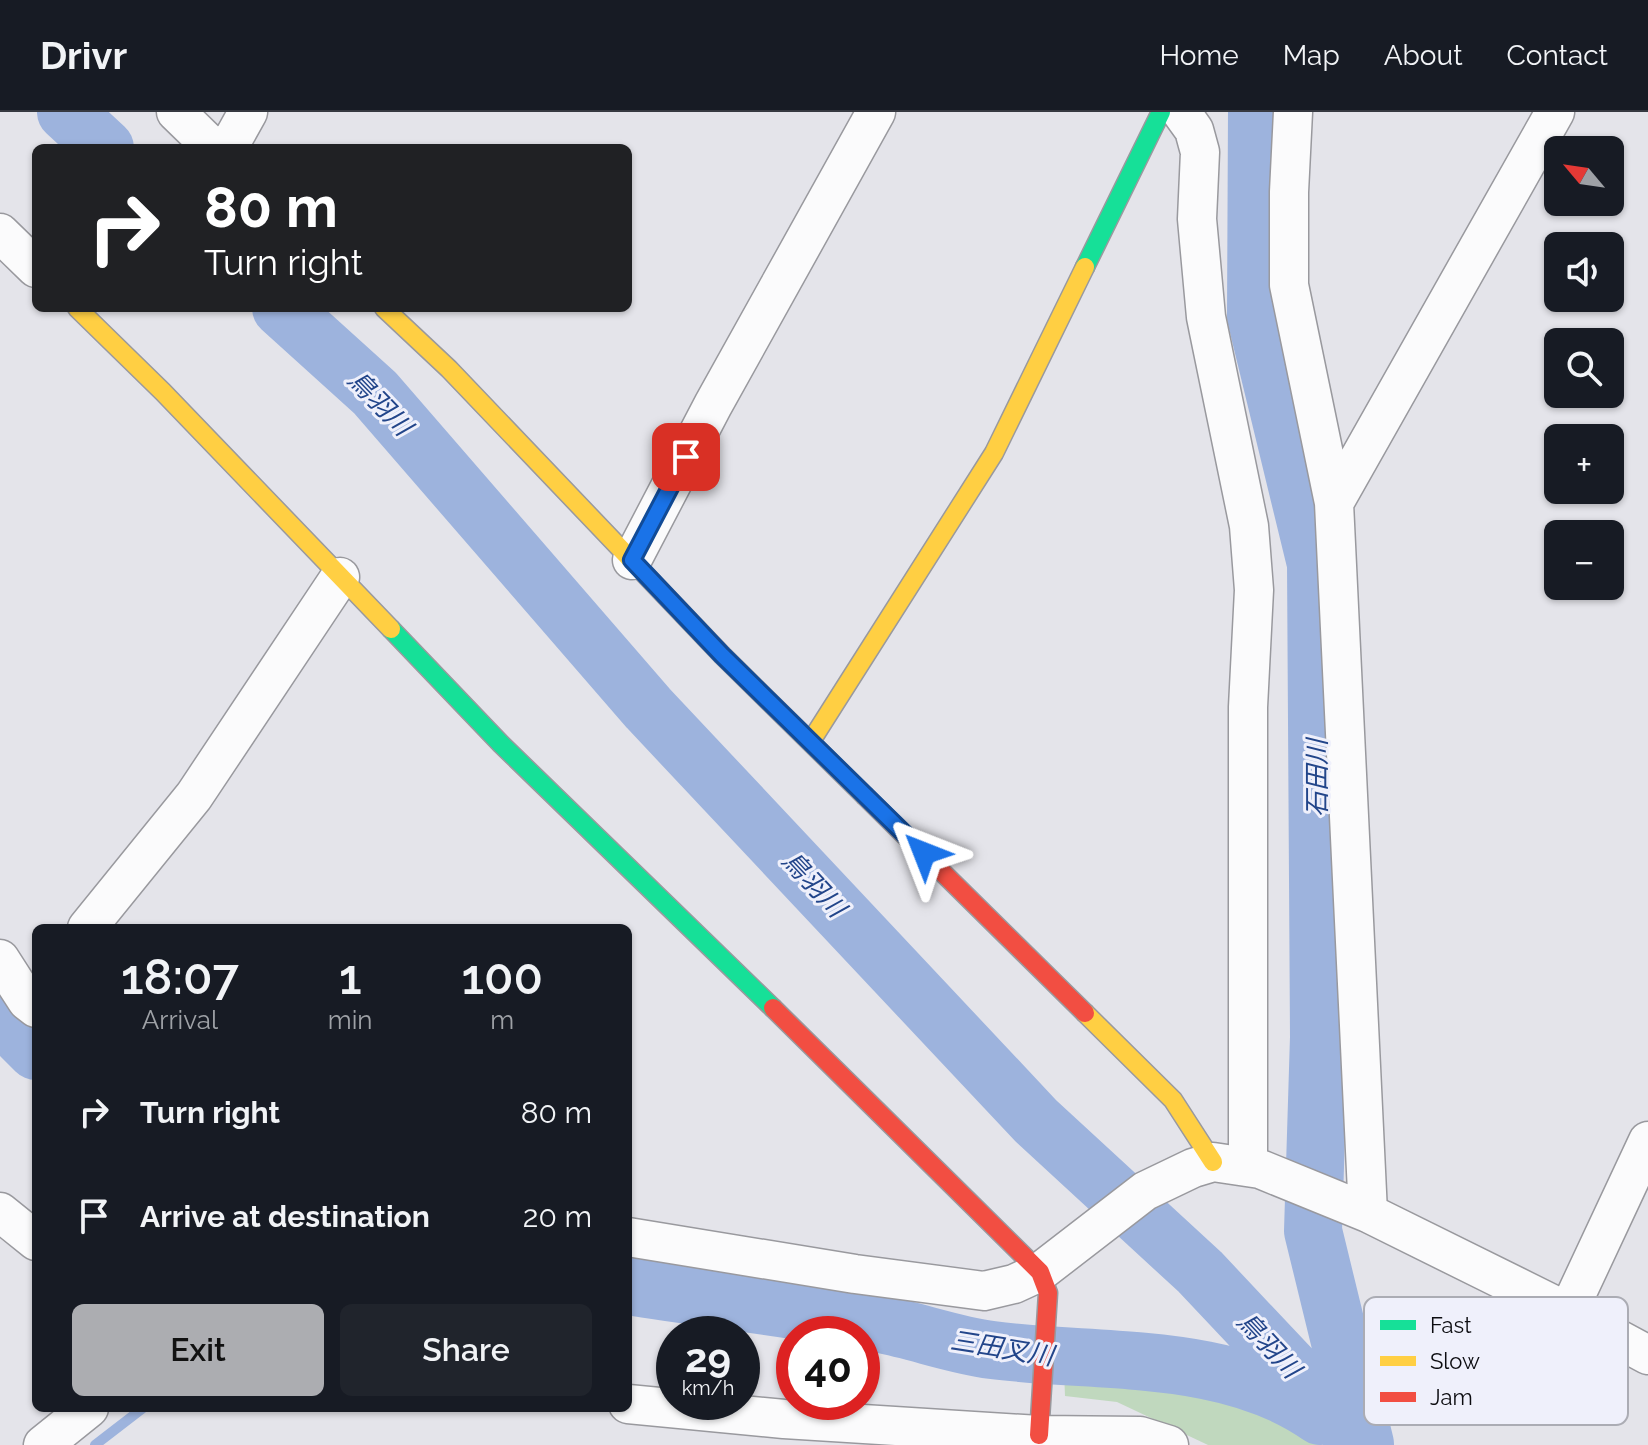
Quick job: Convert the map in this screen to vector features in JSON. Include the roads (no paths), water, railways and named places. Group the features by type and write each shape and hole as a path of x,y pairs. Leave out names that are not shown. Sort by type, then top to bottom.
{"street":[{"path":"176,112 209,144"},
{"path":"230,144 248,112"},
{"path":"632,560 713,405 876,112"},
{"path":"1293,112 1289,285 1334,503 1359,1210"},
{"path":"1334,503 1555,112"},
{"path":"811,741 994,453 1178,113 1194,130 1200,152 1197,219 1206,317 1249,526 1254,590 1229,1166"},
{"path":"0,233 32,264"},
{"path":"81,312 163,392 501,744 1051,1272"},
{"path":"388,312 449,369 722,655 1173,1100 1229,1166 1359,1210 1537,1297"},
{"path":"90,924 194,796 340,577"},
{"path":"0,959 32,999"},
{"path":"1575,1297 1648,1141"},
{"path":"632,1238 855,1274 984,1291 1051,1272 1145,1191 1229,1166"},
{"path":"0,1212 32,1238"},
{"path":"1040,1426 1051,1272"},
{"path":"1628,1344 1648,1355"},
{"path":"632,1404 784,1419 1040,1426 1140,1436 1169,1445"},
{"path":"43,1445 84,1412"}],"waterway":[{"name":"鳥羽川","path":"66,112 101,144"},
{"name":"石田川","path":"1257,112 1256,317 1316,564 1319,1037 1313,1231 1365,1444"},
{"name":"鳥羽川","path":"285,312 375,393 648,708 1036,1121 1200,1272 1363,1445"},
{"name":"三田叉川","path":"0,1015 32,1047"},
{"name":"三田叉川","path":"632,1287 880,1324 992,1350 1204,1370 1244,1380 1283,1395 1320,1416"},
{"path":"95,1445 138,1412"}]}
